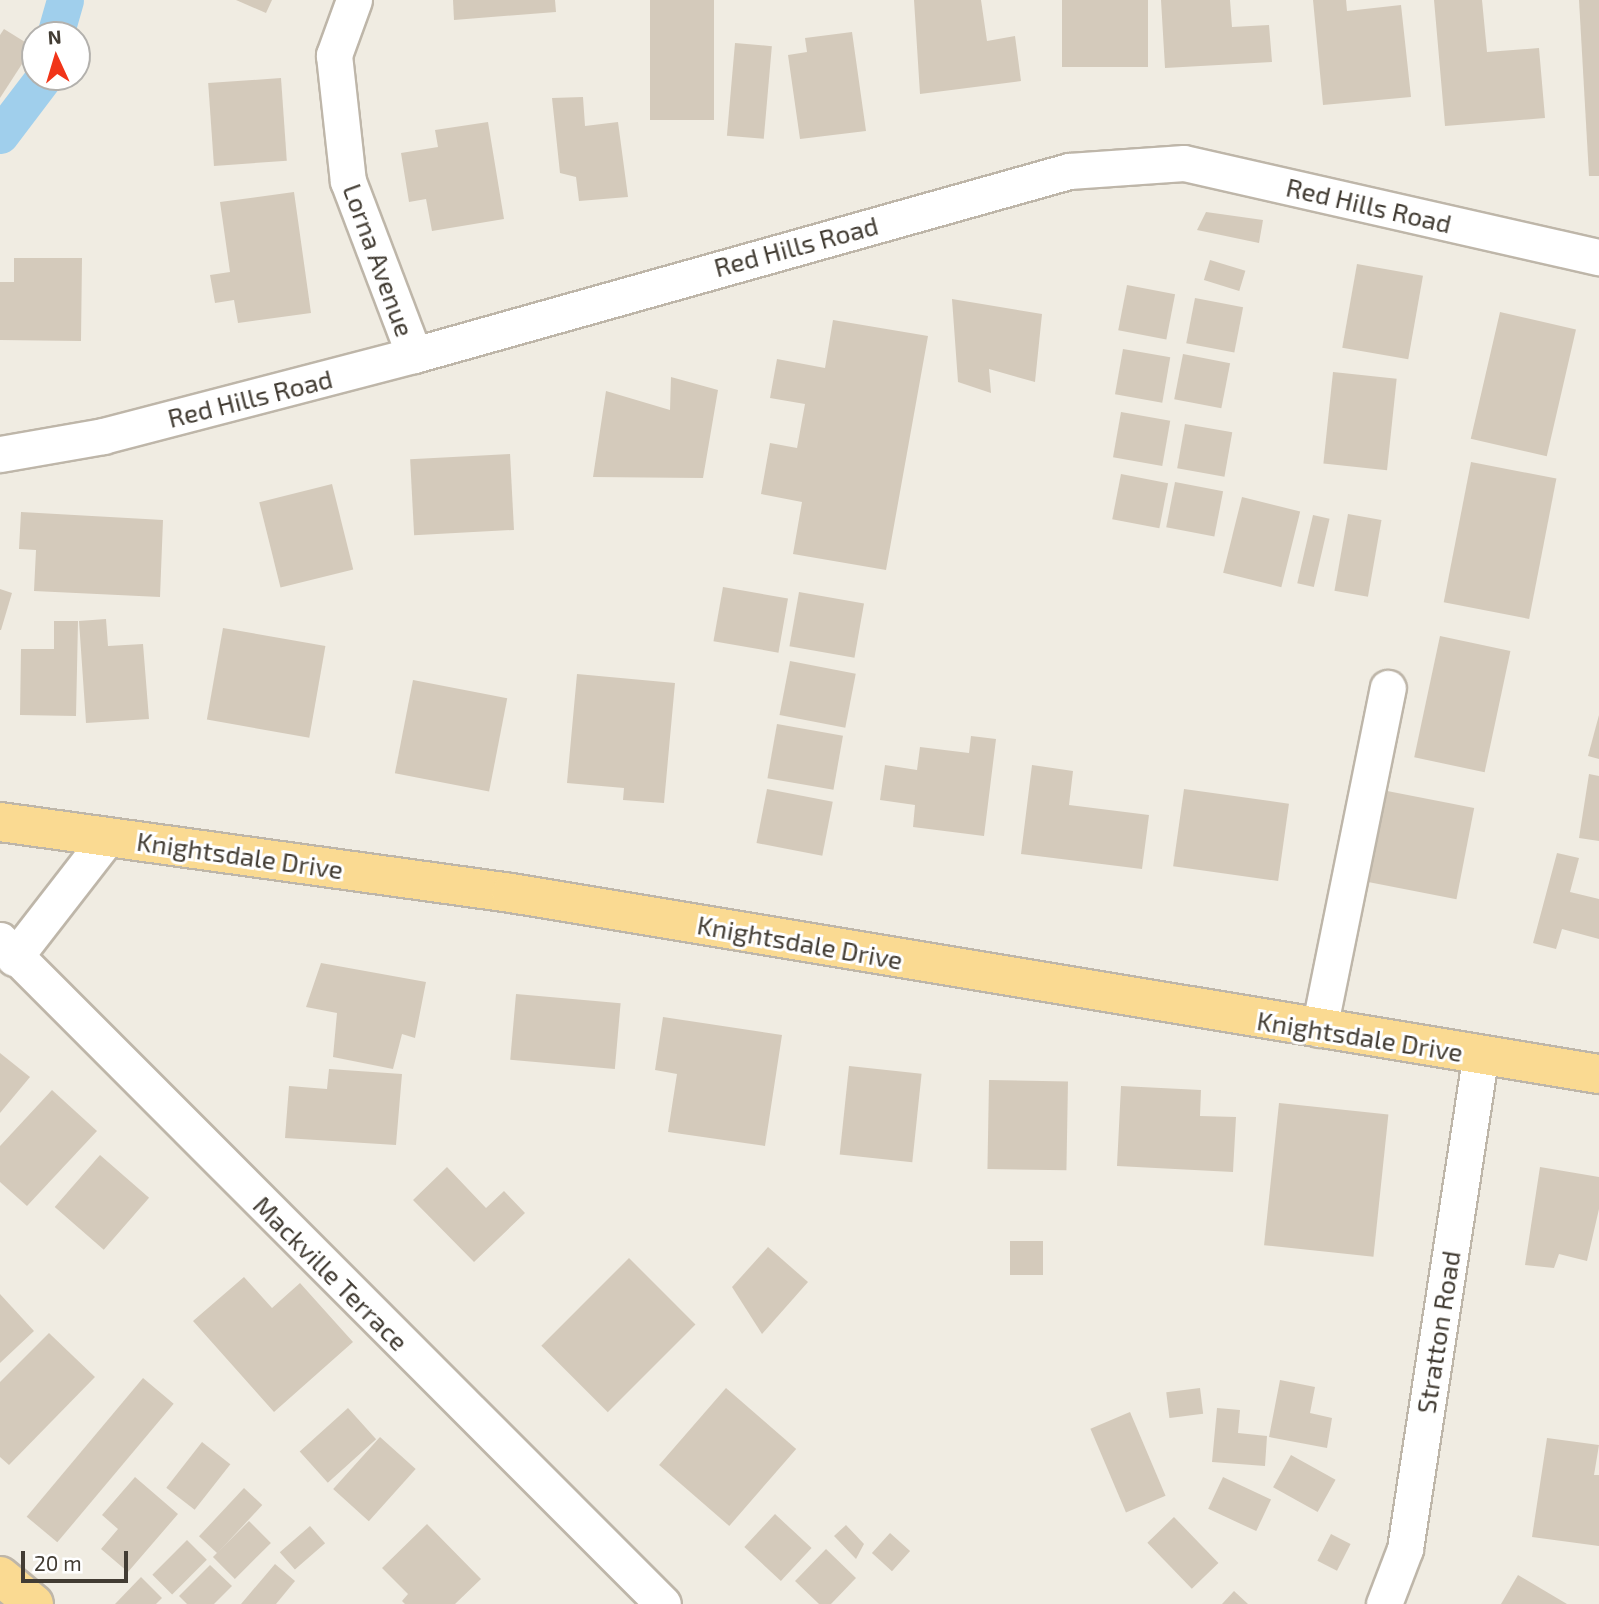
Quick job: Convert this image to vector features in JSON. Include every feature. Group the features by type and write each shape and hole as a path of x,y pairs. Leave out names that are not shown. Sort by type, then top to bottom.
{"main road":[{"name":"Knightsdale Drive","path":"0,822 512,893 1599,1074"},
{"path":"0,1576 34,1604"}],"street":[{"name":"Lorna Avenue","path":"354,0 334,55 348,181 414,355"},
{"name":"Red Hills Road","path":"0,454 103,436 414,355 1069,171 1184,163 1599,257"},
{"path":"1319,1029 1388,688"},
{"path":"7,949 108,837"},
{"name":"Mackville Terrace","path":"7,949 663,1604"},
{"name":"Stratton Road","path":"1384,1604 1405,1549 1480,1056"}],"building":[{"path":"236,0 272,0 266,13"},
{"path":"453,0 555,0 556,12 454,20"},
{"path":"650,0 714,0 714,120 650,120"},
{"path":"914,0 981,0 987,41 1015,36 1021,81 920,94"},
{"path":"1062,0 1148,0 1148,67 1062,67"},
{"path":"1161,0 1230,0 1232,27 1269,25 1272,62 1165,68"},
{"path":"1313,0 1346,0 1347,11 1401,5 1411,97 1323,105"},
{"path":"1434,0 1482,0 1487,52 1539,48 1545,118 1445,126"},
{"path":"1579,0 1599,0 1599,176 1589,176"},
{"path":"4,29 21,40 21,66 0,98 0,35"},
{"path":"852,32 866,131 800,139 788,55 807,52 805,38"},
{"path":"735,43 772,46 764,139 727,136"},
{"path":"281,78 287,161 214,166 208,83"},
{"path":"583,97 585,126 618,122 628,197 579,201 576,177 560,173 552,98"},
{"path":"488,122 504,219 432,231 426,199 409,202 401,153 438,147 435,130"},
{"path":"294,192 311,313 238,323 234,300 215,303 210,275 230,272 220,202"},
{"path":"1206,212 1263,220 1259,243 1197,230"},
{"path":"14,258 82,258 81,341 0,340 0,282 14,282"},
{"path":"1210,260 1245,271 1239,291 1204,280"},
{"path":"1357,264 1423,276 1408,359 1342,348"},
{"path":"1127,285 1175,294 1166,340 1118,330"},
{"path":"1195,298 1243,307 1234,353 1186,343"},
{"path":"952,299 1042,314 1035,382 989,369 991,393 958,382"},
{"path":"1500,312 1576,330 1547,456 1471,439"},
{"path":"833,320 928,336 886,570 793,554 802,502 761,494 770,443 797,448 805,404 770,398 777,359 825,368"},
{"path":"1123,349 1170,357 1162,403 1115,394"},
{"path":"1183,354 1230,363 1221,408 1174,399"},
{"path":"1333,372 1397,379 1387,470 1323,463"},
{"path":"671,377 718,390 703,478 593,477 606,391 670,410"},
{"path":"1121,412 1170,421 1162,466 1113,457"},
{"path":"1185,424 1232,432 1224,477 1177,468"},
{"path":"510,454 514,530 414,535 410,459"},
{"path":"1471,462 1556,479 1529,619 1444,602"},
{"path":"1121,474 1168,483 1159,528 1112,519"},
{"path":"1175,482 1223,491 1214,537 1166,527"},
{"path":"332,484 353,569 281,588 259,502"},
{"path":"1242,497 1300,512 1281,587 1223,573"},
{"path":"21,512 163,520 160,597 34,591 36,550 19,549"},
{"path":"1348,514 1381,520 1368,597 1334,591"},
{"path":"1313,515 1330,519 1314,587 1297,583"},
{"path":"723,587 788,598 778,653 713,641"},
{"path":"0,589 12,593 1,630 0,630"},
{"path":"799,592 864,603 854,658 789,646"},
{"path":"106,619 108,646 143,644 149,719 86,723 79,621"},
{"path":"54,621 78,621 76,716 20,715 21,649 54,649"},
{"path":"223,628 325,646 309,738 207,720"},
{"path":"1440,636 1510,651 1485,772 1414,757"},
{"path":"790,661 856,674 845,728 780,715"},
{"path":"577,674 675,683 664,803 623,800 624,788 567,783"},
{"path":"413,680 507,698 489,792 395,773"},
{"path":"1599,715 1599,759 1588,756"},
{"path":"777,724 843,736 833,790 767,778"},
{"path":"971,736 996,739 984,836 913,827 915,805 880,800 885,765 917,770 920,747 969,753"},
{"path":"1032,765 1073,771 1069,805 1149,815 1142,869 1021,854"},
{"path":"1589,774 1599,776 1599,841 1579,838"},
{"path":"767,789 833,802 822,856 757,843"},
{"path":"1184,789 1289,804 1278,881 1173,866"},
{"path":"1377,789 1474,808 1456,899 1359,880"},
{"path":"1557,853 1579,858 1570,892 1599,899 1599,939 1562,929 1556,949 1533,943"},
{"path":"321,963 426,982 415,1038 402,1034 393,1069 333,1057 337,1013 306,1007"},
{"path":"516,994 621,1003 615,1069 510,1060"},
{"path":"663,1017 782,1035 765,1146 668,1132 677,1074 655,1070"},
{"path":"0,1053 30,1077 0,1113"},
{"path":"849,1066 922,1074 912,1162 840,1155"},
{"path":"329,1069 402,1074 396,1145 285,1138 289,1086 327,1089"},
{"path":"989,1080 1068,1081 1066,1170 987,1169"},
{"path":"1121,1086 1201,1090 1200,1116 1236,1117 1233,1172 1117,1166"},
{"path":"52,1090 97,1131 27,1206 0,1182 0,1146"},
{"path":"1279,1103 1388,1114 1373,1257 1264,1245"},
{"path":"100,1155 149,1198 104,1250 55,1207"},
{"path":"447,1167 486,1208 504,1191 525,1213 474,1262 413,1200"},
{"path":"1540,1167 1599,1177 1599,1209 1587,1261 1559,1254 1554,1268 1525,1265"},
{"path":"1010,1241 1043,1241 1043,1275 1010,1275"},
{"path":"768,1247 808,1282 762,1334 732,1287"},
{"path":"629,1258 695,1324 608,1412 541,1346"},
{"path":"244,1277 272,1308 300,1283 353,1342 274,1412 193,1321"},
{"path":"0,1294 34,1331 0,1363"},
{"path":"49,1333 95,1377 9,1465 0,1457 0,1382"},
{"path":"143,1378 174,1404 57,1542 27,1517"},
{"path":"1280,1380 1315,1387 1310,1413 1332,1418 1327,1448 1269,1437"},
{"path":"726,1388 796,1449 729,1526 659,1465"},
{"path":"1200,1388 1203,1414 1169,1418 1166,1392"},
{"path":"348,1408 376,1439 328,1483 300,1451"},
{"path":"1217,1408 1240,1410 1238,1433 1267,1436 1265,1466 1212,1462"},
{"path":"1130,1412 1166,1496 1126,1513 1090,1429"},
{"path":"380,1437 416,1469 369,1521 333,1489"},
{"path":"1547,1438 1599,1445 1594,1475 1599,1475 1599,1546 1532,1537"},
{"path":"202,1442 230,1464 195,1510 166,1488"},
{"path":"1291,1455 1336,1480 1318,1512 1273,1487"},
{"path":"135,1477 178,1514 128,1572 101,1549 118,1529 102,1515"},
{"path":"1223,1477 1271,1499 1256,1531 1208,1509"},
{"path":"244,1488 262,1505 217,1553 199,1536"},
{"path":"775,1514 812,1548 781,1581 744,1547"},
{"path":"1174,1517 1218,1563 1192,1589 1147,1543"},
{"path":"249,1521 271,1543 235,1579 213,1557"},
{"path":"427,1524 481,1579 455,1604 405,1604 402,1601 408,1594 382,1568"},
{"path":"846,1525 864,1544 856,1559 834,1536"},
{"path":"310,1526 325,1543 295,1570 280,1552"},
{"path":"890,1533 910,1551 892,1571 872,1553"},
{"path":"1331,1534 1351,1544 1337,1571 1317,1561"},
{"path":"187,1540 207,1560 172,1594 152,1575"},
{"path":"826,1549 856,1578 831,1604 819,1604 795,1581"},
{"path":"275,1564 295,1581 276,1604 241,1604"},
{"path":"210,1565 232,1586 214,1604 187,1604 179,1596"},
{"path":"1518,1575 1567,1604 1501,1604"},
{"path":"141,1577 162,1598 156,1604 115,1604"},
{"path":"1234,1591 1248,1604 1222,1604"}],"waterway":[{"path":"59,21 65,0"},
{"path":"0,135 33,91"}]}
